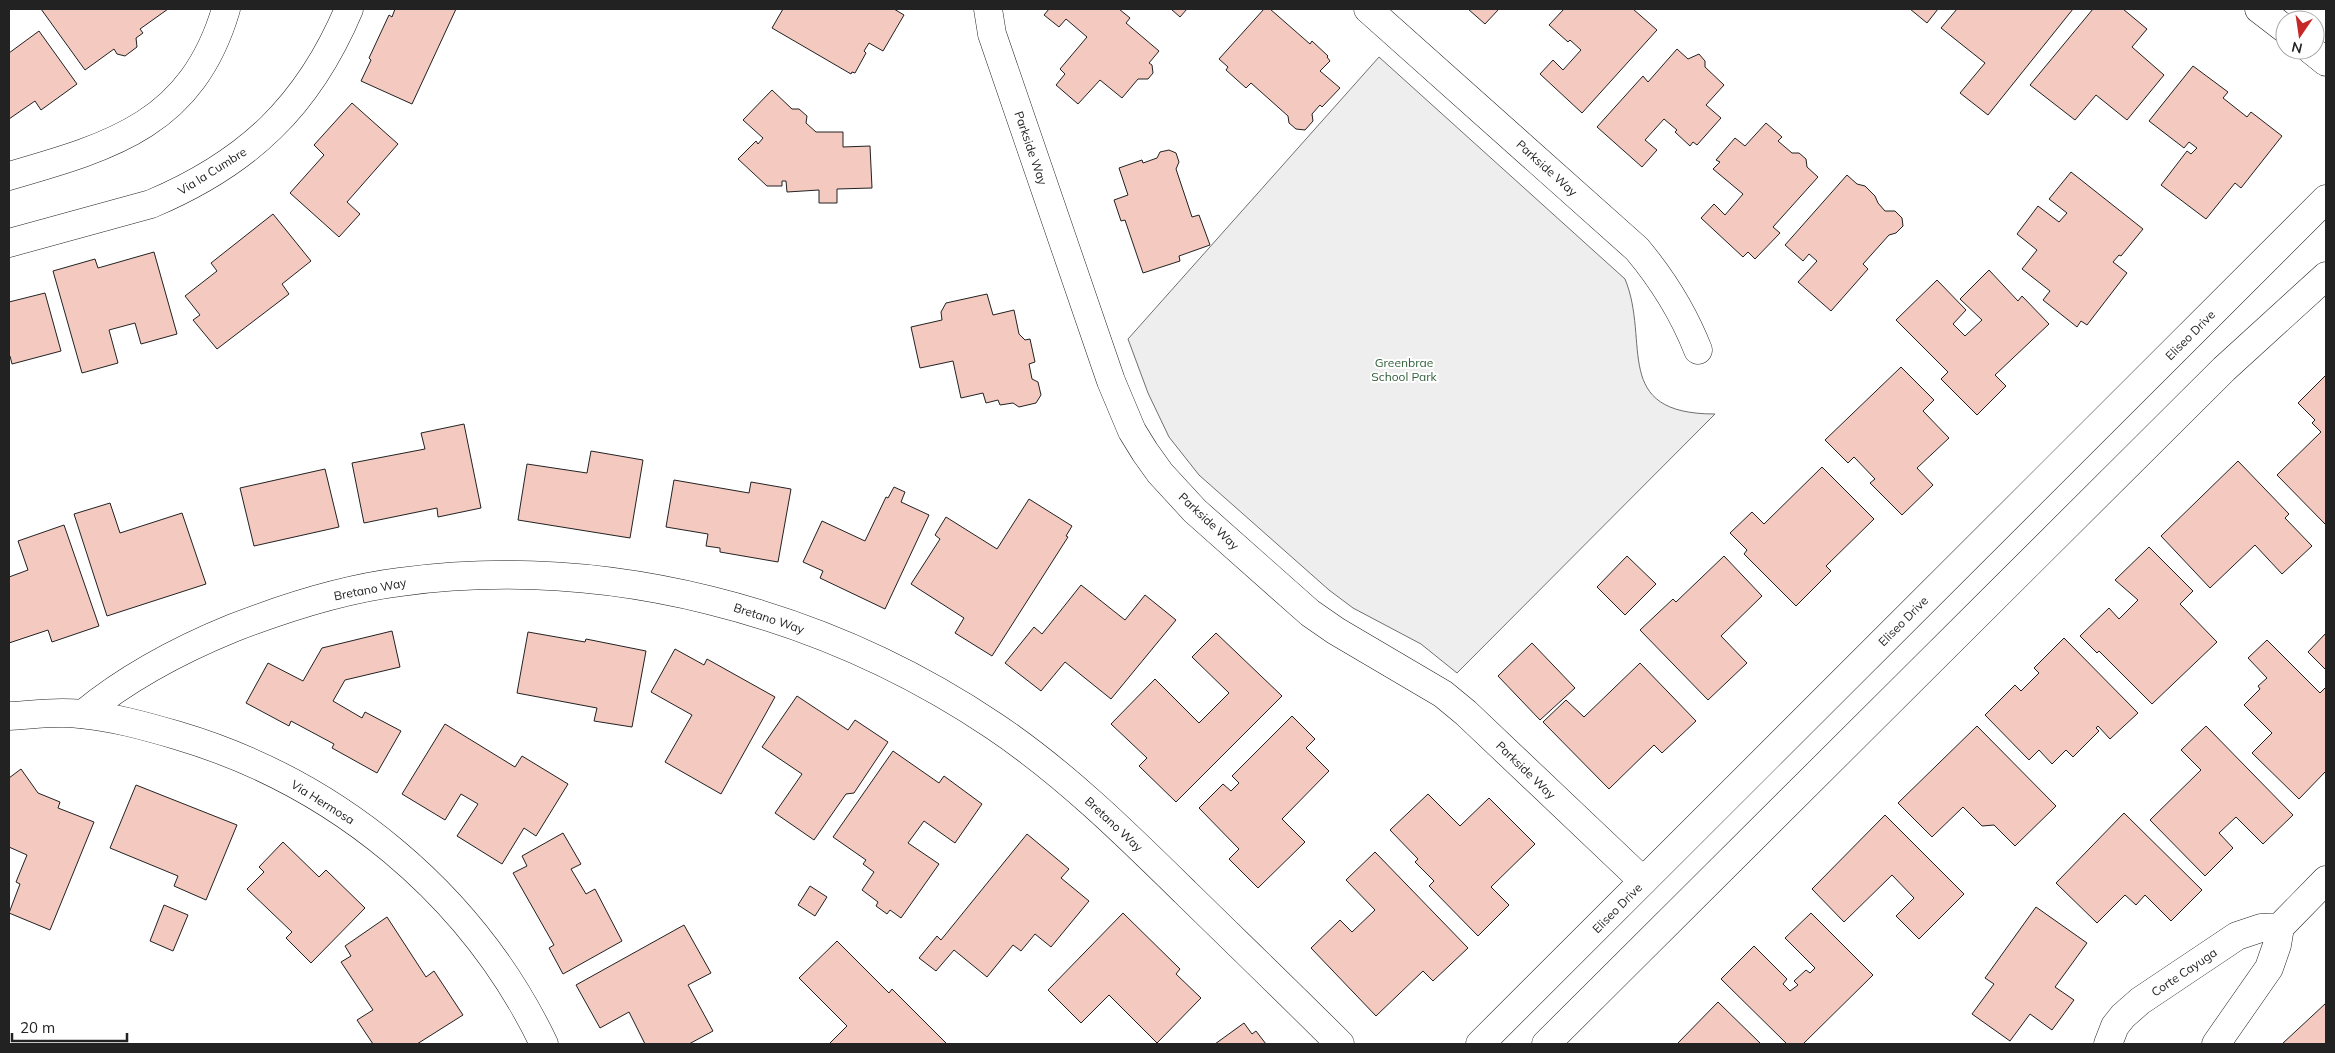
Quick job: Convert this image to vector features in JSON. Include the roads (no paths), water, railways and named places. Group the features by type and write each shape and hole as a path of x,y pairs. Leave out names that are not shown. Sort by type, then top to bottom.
{"street":[{"path":"9,176 93,151 130,134 153,119 187,87 198,71 217,36 226,9"},
{"name":"Via la Cumbre","path":"9,243 151,204 173,195 219,169 259,140 296,101 326,57 349,9"},
{"name":"Parkside Way","path":"988,9 992,34 1111,381 1132,431 1160,473 1196,511 1310,613 1336,631 1442,694 1466,713 1643,881"},
{"name":"Parkside Way","path":"1368,9 1637,249 1655,270 1674,299 1688,324 1698,350"},
{"path":"2259,9 2275,22"},
{"name":"Eliseo Drive","path":"1480,1044 2326,199"},
{"path":"1546,1044 2245,348 2326,276"},
{"name":"Bretano Way","path":"83,714 136,676 214,636 293,606 398,582 470,577 555,578 639,586 724,604 802,628 876,659 956,702 1030,752 1066,780 1135,843 1340,1044"},
{"name":"Via Hermosa","path":"9,716 83,714 139,724 218,748 311,792 352,819 427,879 455,909 507,977 544,1044"},
{"path":"2216,1044 2269,968 2280,927 2326,880"},
{"name":"Corte Cayuga","path":"2108,1044 2114,1026 2135,1005 2237,936 2261,928 2280,927"}],"park label":[{"name":"Greenbrae School Park","path":"1404,369"}]}
